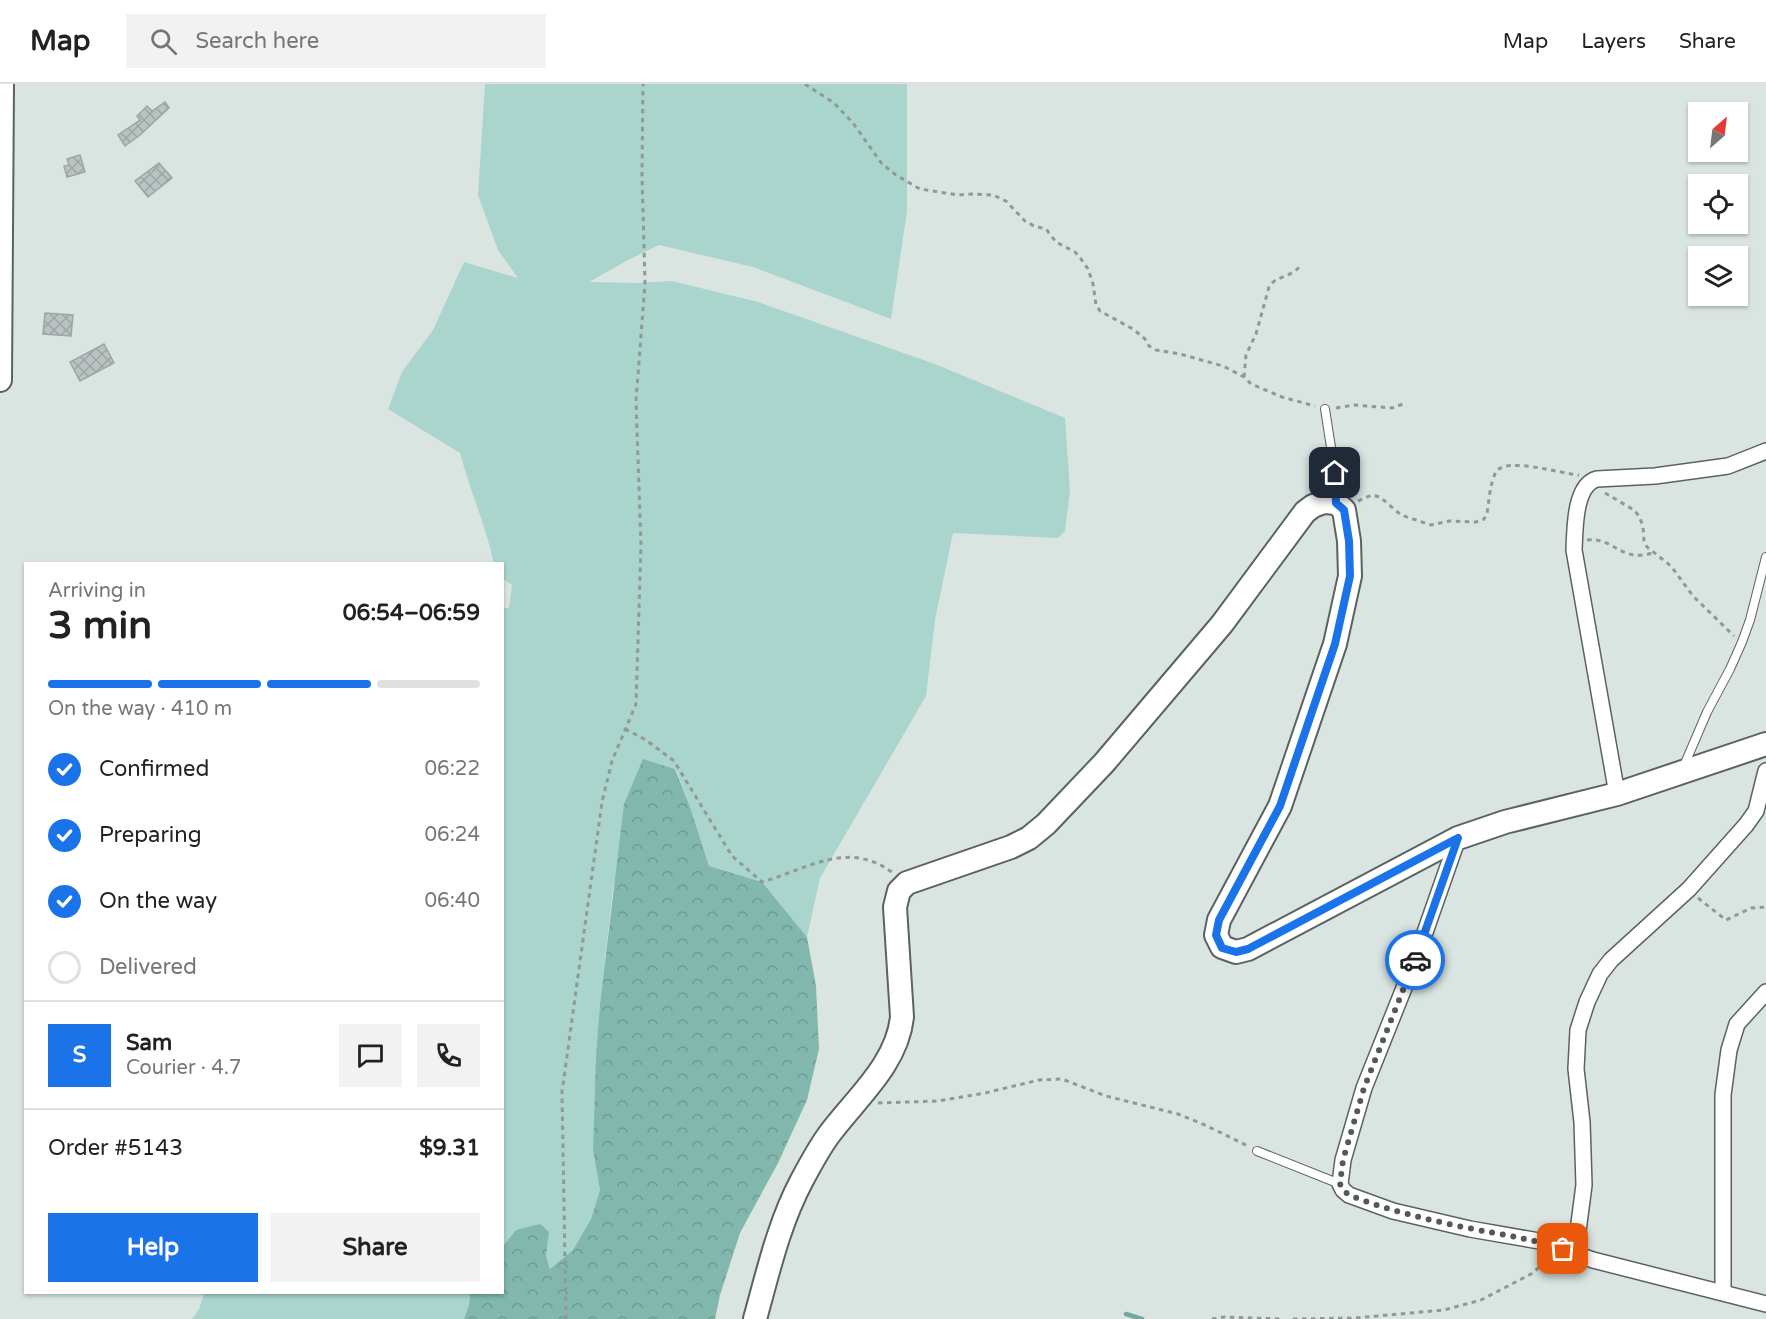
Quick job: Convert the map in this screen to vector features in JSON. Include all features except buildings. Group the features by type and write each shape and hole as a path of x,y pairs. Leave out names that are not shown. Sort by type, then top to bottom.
{"main road":[{"path":"0,381 2,84"},
{"path":"755,1319 782,1227 801,1181 826,1138 881,1070 892,1051 900,1029 902,1017 895,907 899,891 907,883 1011,847 1029,838 1046,824 1104,763 1222,624 1305,512 1312,506 1324,502 1340,507 1349,541 1350,576 1335,644 1280,806 1219,920 1216,935 1222,948 1236,952 1248,949 1458,838 1505,822 1617,794 1766,744"}],"street":[{"path":"1617,794 1574,544 1578,504 1590,481 1707,470 1728,466 1766,451"},
{"path":"1569,1252 1584,1185 1582,1122 1575,1069 1578,1030 1587,1002 1600,974 1636,936 1689,889 1746,825 1756,811 1766,771"},
{"path":"1458,838 1416,958 1364,1088 1343,1160 1340,1184 1343,1190 1349,1195 1393,1211 1470,1229 1539,1241 1593,1260 1766,1304"},
{"path":"1723,1292 1723,1095 1728,1050 1737,1024 1766,992"}],"lane":[{"path":"1325,409 1340,507"},
{"path":"1681,772 1707,712 1742,642 1766,557"},
{"path":"1257,1151 1340,1184"}],"path":[{"path":"566,1319 562,1092 602,802 612,761 636,704 641,545 636,401 645,284 642,175 643,84"},
{"path":"805,84 834,103 853,123 882,164 896,175 920,189 958,195 993,195 1006,201 1025,221 1046,229 1056,242 1075,252 1081,258 1088,269 1096,305 1100,311 1133,329 1145,339 1149,346 1156,350 1223,366 1244,377 1251,384"},
{"path":"1244,377 1246,355 1256,334 1269,287 1273,281 1293,273 1299,266"},
{"path":"1340,507 1372,495 1380,497 1401,515 1431,525 1449,521 1476,522 1484,519 1487,514 1496,471 1504,466 1529,466 1558,473 1585,475 1594,480 1605,493 1634,510 1643,526 1644,541 1652,553 1671,566 1693,596 1742,642"},
{"path":"1574,544 1594,539 1603,541 1626,554 1652,553"},
{"path":"625,729 646,740 674,761 732,856 762,882 784,876 814,862 856,856 884,865 907,883"},
{"path":"1689,889 1726,921 1751,908 1766,907"},
{"path":"854,1103 938,1101 1039,1080 1062,1079 1106,1096 1178,1114 1257,1151"},
{"path":"1293,1319 1354,1318 1444,1310 1481,1300 1569,1252"},
{"path":"1212,1319 1282,1319"}],"green space":[{"path":"485,84 907,84 907,211 891,319 753,267 659,245 589,282 672,281 758,302 935,364 1065,418 1070,491 1065,531 1058,538 953,533 935,620 926,696 820,878 807,937 762,882 709,866 676,769 643,760 613,888 600,1004 593,1150 600,1190 591,1219 573,1250 550,1269 546,1256 549,1232 516,1230 504,1245 504,608 509,608 512,585 504,580 504,562 494,562 460,453 388,409 402,372 433,330 464,262 518,278 498,250 478,195"},
{"path":"643,759 675,769 709,866 762,882 807,937 816,986 819,1049 807,1100 778,1163 740,1233 720,1295 715,1319 464,1319 470,1294 504,1294 504,1245 516,1230 540,1224 549,1232 546,1256 550,1269 573,1250 591,1219 600,1190 593,1150 600,1004 624,804"},
{"path":"204,1294 470,1294 464,1319 192,1319 199,1309"}],"waterway":[{"path":"1126,1314 1142,1319"}],"way so far":[{"path":"1415,960 1364,1088 1343,1160 1340,1184 1343,1190 1349,1195 1393,1211 1470,1229 1539,1241 1563,1249"}],"route":[{"path":"1335,473 1336,503 1344,510 1349,541 1350,576 1335,644 1280,806 1219,920 1216,935 1222,948 1236,952 1248,949 1458,838 1415,960"}]}
